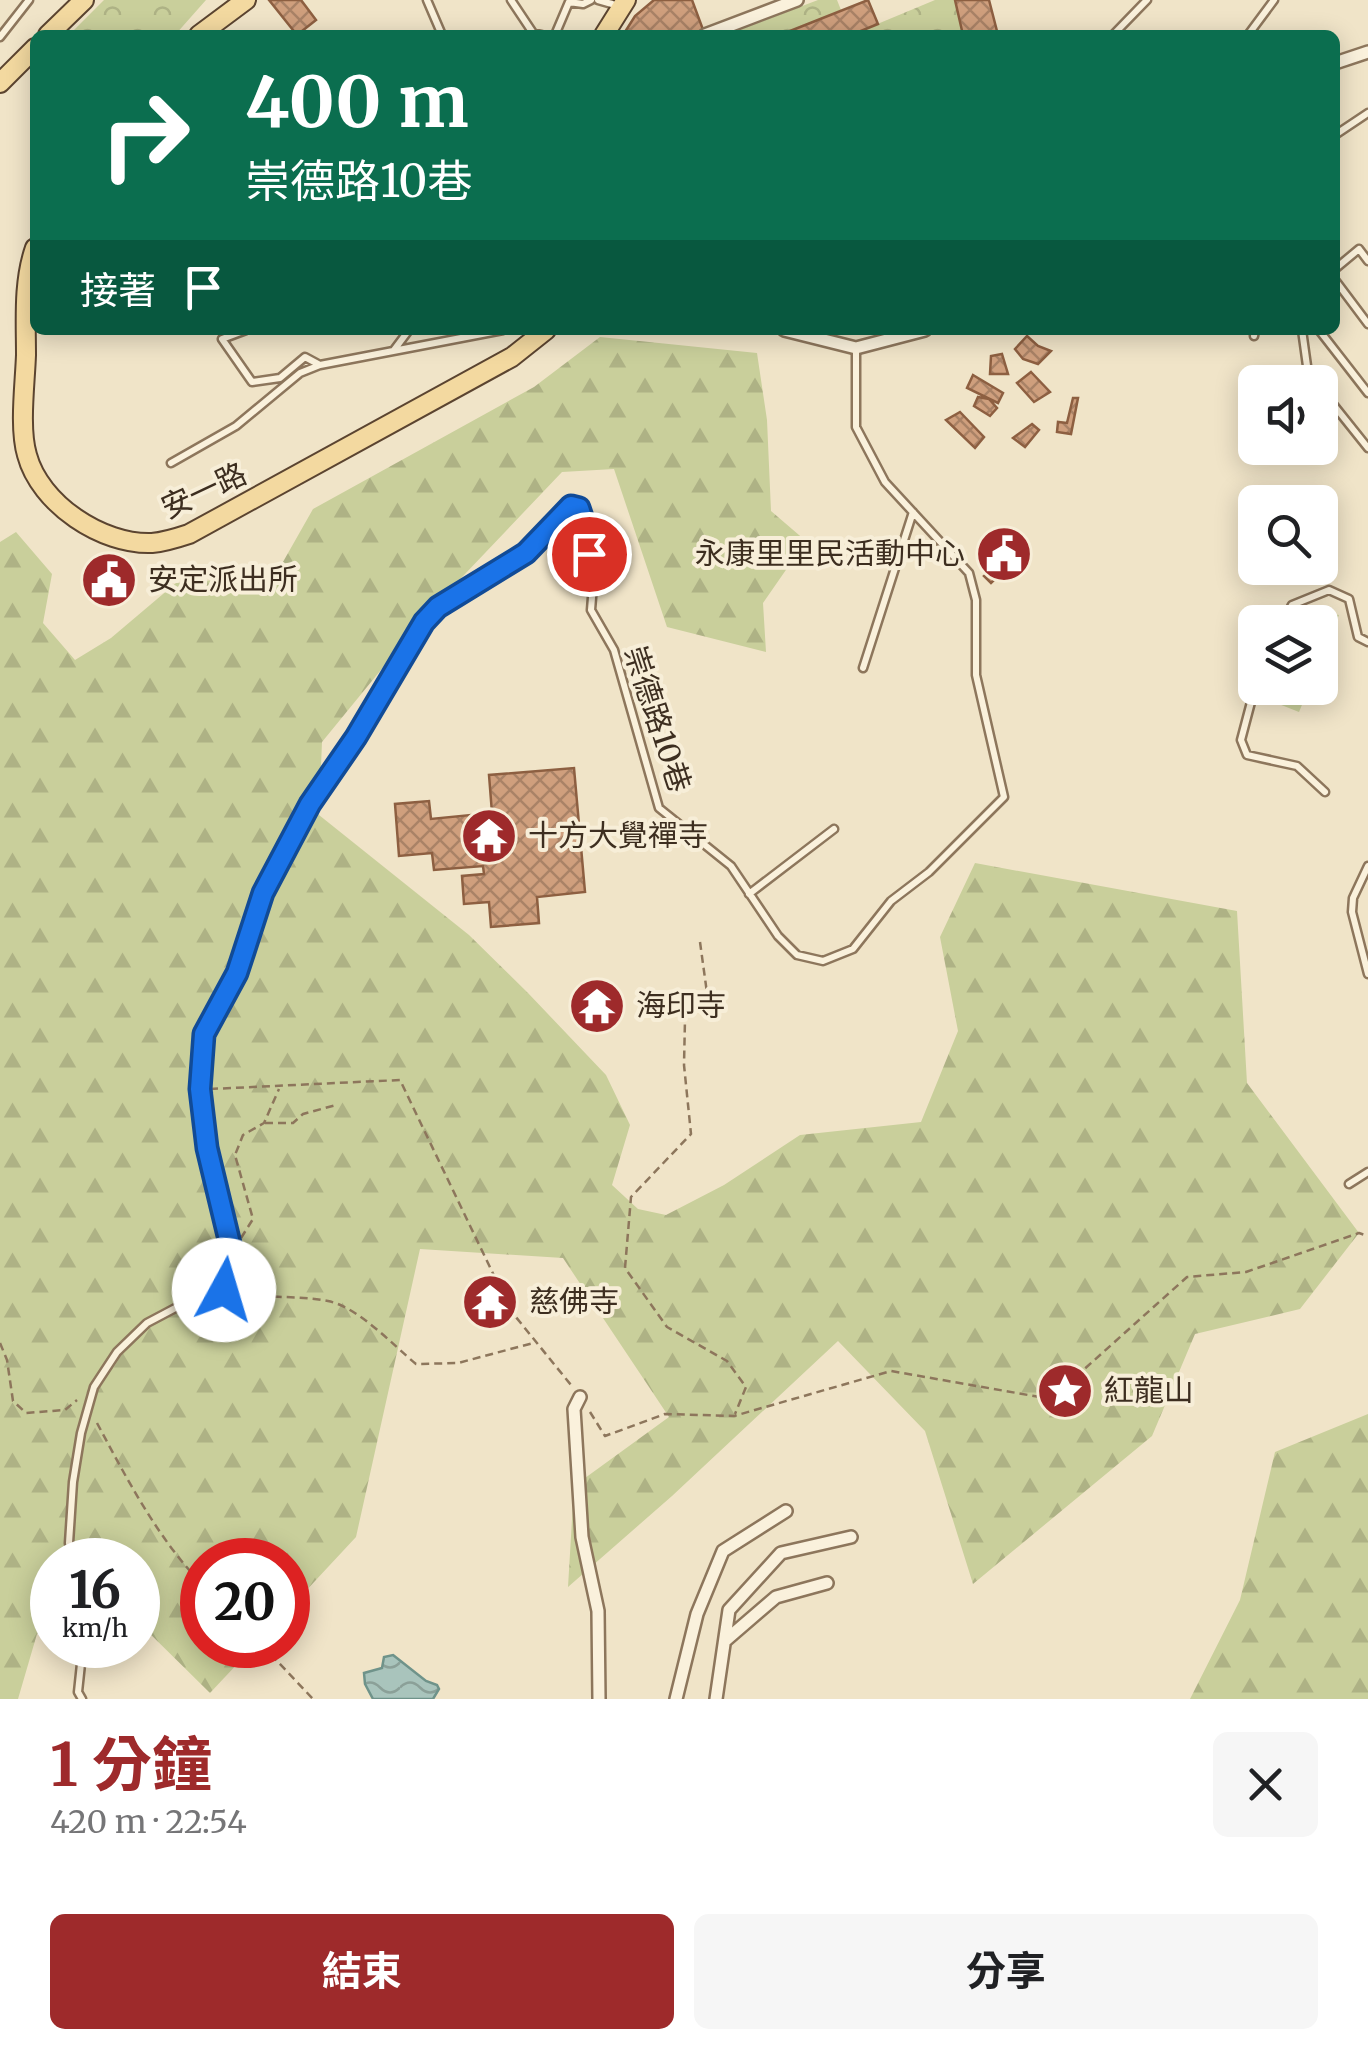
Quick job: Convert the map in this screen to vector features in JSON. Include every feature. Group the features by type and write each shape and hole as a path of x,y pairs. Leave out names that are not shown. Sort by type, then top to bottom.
{"main road":[{"path":"53,30 84,0"},
{"path":"206,30 246,0"},
{"path":"607,30 623,3"},
{"path":"0,83 30,53"},
{"name":"安一路","path":"30,281 26,308 25,450 40,484 65,509 97,530 151,543 190,534 512,357 540,335"}],"street":[{"path":"718,30 796,0"},
{"path":"1340,60 1368,52"},
{"path":"804,335 856,348 906,335"},
{"path":"580,1397 574,1408 582,1536 598,1611 599,1699"},
{"path":"676,1699 697,1614 723,1551 786,1510"},
{"path":"716,1699 729,1610 781,1553 851,1537"},
{"path":"726,1640 776,1597 827,1583"}],"lane":[{"path":"0,38 29,0"},
{"path":"427,0 440,30"},
{"path":"511,0 532,30"},
{"path":"1118,30 1147,0"},
{"path":"1252,30 1274,0"},
{"path":"558,30 569,1 623,3"},
{"path":"1340,132 1368,113"},
{"path":"1340,264 1359,250 1368,261"},
{"path":"1340,287 1368,324"},
{"path":"231,335 222,338 252,382 280,378 305,357 320,365"},
{"path":"393,350 404,335"},
{"path":"171,463 236,426 300,373 320,365 476,335"},
{"path":"1303,335 1307,365"},
{"path":"1323,335 1368,392"},
{"name":"崇德路10巷","path":"232,1252 207,1148 200,1089 204,1034 237,973 263,893 310,804 356,737 424,622 438,607 526,553 571,506 579,508 584,523 593,585 592,610 614,650 660,808 731,866 778,936 797,956 822,960 853,949 891,901 928,872 1004,797 976,675 976,600 968,573 885,482 856,426 856,348"},
{"path":"1338,410 1368,448"},
{"path":"863,668 913,512"},
{"path":"1292,605 1330,590 1349,599 1358,636 1368,642"},
{"path":"1250,705 1241,740 1247,755 1297,766 1325,792"},
{"path":"749,894 834,829"},
{"path":"1368,866 1352,898 1368,974"},
{"path":"1349,1184 1368,1172"},
{"path":"69,1538 73,1482 94,1387 117,1352 148,1323 181,1306 215,1298 224,1290 232,1252"},
{"path":"81,1668 78,1692 82,1699"}],"path":[{"path":"700,942 707,993 685,1019 684,1064 691,1134 630,1197 625,1268 667,1327 727,1361 746,1387 734,1416"},
{"path":"200,1089 400,1080 511,1311 538,1341 606,1436 665,1414 734,1416 890,1371 1051,1399 1187,1276 1246,1272 1359,1232 1368,1236"},
{"path":"264,1122 280,1087"},
{"path":"232,1252 252,1218 235,1155 243,1135 264,1122 294,1123 303,1114 336,1105"},
{"path":"224,1290 264,1298 330,1301 367,1322 416,1364 458,1363 538,1341"},
{"path":"0,1343 13,1401 26,1413 65,1410 94,1387"},
{"path":"88,1407 124,1475 180,1561"},
{"path":"284,1668 313,1699"}],"green space":[{"path":"104,0 206,0 179,30 74,30"},
{"path":"818,0 837,0 841,10 792,30 739,30"},
{"path":"935,0 955,0 962,30 863,30"},
{"path":"600,337 757,353 767,420 771,511 806,541 763,603 766,652 667,627 614,469 562,472 425,616 322,742 319,815 469,935 606,1075 630,1125 612,1185 638,1209 666,1215 724,1185 800,1135 921,1122 958,1031 940,937 975,863 1237,911 1247,1083 1359,1233 1300,1309 1195,1334 1152,1436 973,1584 925,1431 838,1341 568,1587 574,1486 669,1417 563,1258 420,1249 356,1537 310,1586 310,1538 180,1538 180,1663 160,1644 160,1538 30,1538 30,1658 18,1699 0,1699 0,542 16,532 52,574 43,623 75,660 111,638 176,583 275,576 313,509 534,387"},
{"path":"1281,705 1302,705 1299,712"},
{"path":"1368,1414 1368,1699 1190,1699 1240,1600 1275,1452"},
{"path":"185,1668 233,1668 210,1693"}],"water":[{"path":"393,1655 437,1685 439,1689 433,1699 373,1699 364,1673 382,1668 384,1657"}],"building":[{"path":"269,0 301,0 316,20 303,30 293,30"},
{"path":"654,0 692,0 703,30 626,30 635,16"},
{"path":"868,0 878,24 863,30 793,30"},
{"path":"955,0 989,0 997,30 962,30"},
{"path":"1027,336 1051,351 1038,364 1023,359 1015,349"},
{"path":"1002,354 1008,374 990,374 991,356"},
{"path":"1031,372 1050,392 1034,402 1017,383"},
{"path":"973,375 1003,393 998,403 967,388"},
{"path":"978,397 989,399 997,408 990,416 974,406"},
{"path":"1073,398 1078,398 1071,434 1057,432 1058,422 1067,423"},
{"path":"960,412 984,437 975,448 946,420"},
{"path":"1032,424 1039,430 1025,447 1013,438"},
{"name":"永康里里民活動中心","path":"1011,532 1027,548 991,583 984,576 991,570 982,561"},
{"name":"安定派出所","path":"100,562 128,576 118,597 90,583"},
{"name":"十方大覺禪寺","path":"574,768 585,892 537,897 539,923 491,927 489,902 464,904 462,876 484,874 483,866 434,870 432,853 399,856 395,804 429,801 431,819 492,813 489,775"},
{"name":"海印寺","path":"590,983 622,1007 604,1029 573,1005"}],"place":[{"name":"永康里里民活動中心","path":"1004,554"},
{"name":"安定派出所","path":"109,580"},
{"name":"十方大覺禪寺","path":"489,836"},
{"name":"海印寺","path":"597,1006"},
{"name":"慈佛寺","path":"490,1302"},
{"name":"紅龍山","path":"1065,1391"}],"route":[{"path":"224,1290 232,1252 207,1148 200,1089 204,1034 237,973 263,893 310,804 356,737 424,622 438,607 526,553 571,506 579,508 589,554"}]}
